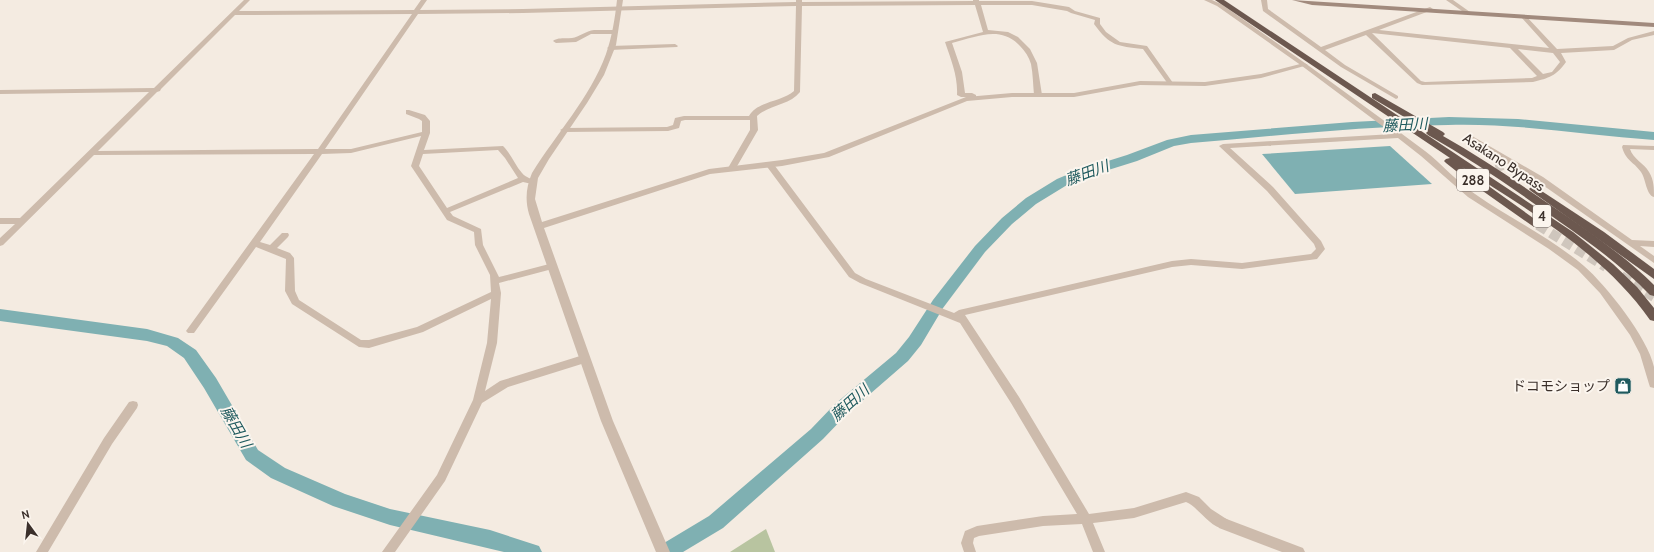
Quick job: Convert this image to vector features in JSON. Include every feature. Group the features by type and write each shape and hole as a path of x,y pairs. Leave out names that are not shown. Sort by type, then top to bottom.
{"highway":[{"name":"288","path":"1219,0 1358,92 1384,112 1422,131 1456,141 1550,199 1654,275"},
{"name":"Asakano Bypass","path":"1230,0 1399,111 1422,131 1592,251 1624,280 1654,317"},
{"name":"288","path":"1422,131 1479,184 1538,225"},
{"name":"Asakano Bypass","path":"1422,131 1458,148 1546,206 1624,263 1654,292"}],"main road":[{"path":"1295,0 1654,25"}],"street":[{"path":"0,244 158,90 247,0"},
{"path":"191,331 320,151 424,0"},
{"path":"1207,0 1219,5 1398,134 1424,154 1452,180 1481,202 1552,247 1585,272 1620,314 1650,355 1654,384"},
{"path":"1264,0 1265,10 1343,66 1396,97"},
{"path":"1448,0 1467,12"},
{"path":"235,13 416,13 619,4 976,1 1043,4 1069,9 1073,12 1098,19 1097,24 1104,33 1118,44 1143,45 1170,83"},
{"path":"976,1 986,32"},
{"path":"732,168 754,130 752,118 756,111 793,96 797,92 799,2"},
{"path":"446,211 528,180 540,165 591,90 607,60 615,32 619,4"},
{"path":"1321,49 1430,10"},
{"path":"1370,31 1374,37 1419,82 1424,84 1519,81 1543,78 1554,73 1563,62 1556,51 1523,16"},
{"path":"1370,31 1556,51 1617,47 1630,39 1654,33"},
{"path":"556,41 576,40 582,34 588,32 615,32"},
{"path":"972,98 972,95 961,95 959,72 948,42 986,32 1003,32 1010,34 1028,50 1034,63 1038,95"},
{"path":"610,48 675,46"},
{"path":"1513,47 1543,78"},
{"path":"538,226 689,177 732,168 800,160 837,152 950,104 972,98 1086,94 1140,83 1205,84 1261,76 1304,65"},
{"path":"0,92 158,90"},
{"path":"390,548 432,493 441,478 478,400 492,343 496,293 495,281 487,258 479,244 478,231 453,220 415,166 421,152 426,133 426,122 422,117 409,112"},
{"path":"564,130 668,129 676,126 678,120 684,118 752,118"},
{"path":"94,153 360,150 426,133"},
{"path":"1099,552 1086,519 959,313 961,311 1167,264 1191,262 1242,266 1314,257 1321,250 1318,243 1270,189 1223,146 1398,134"},
{"path":"1469,138 1520,166 1561,193 1654,260"},
{"path":"1654,148 1626,146 1628,155 1645,172 1654,195"},
{"path":"421,152 500,148 507,154 518,174 528,180"},
{"path":"769,164 852,275 863,281 963,320"},
{"path":"1503,166 1520,166"},
{"path":"1452,180 1466,178"},
{"path":"528,180 531,206 584,359 607,422 662,552"},
{"path":"0,221 23,221"},
{"path":"271,249 285,235"},
{"path":"254,243 287,255 290,258 290,291 295,302 360,343 370,344 382,342 420,330 496,293"},
{"path":"1630,243 1654,244"},
{"path":"495,281 553,266"},
{"path":"478,400 504,384 584,359"},
{"path":"42,552 108,441 133,405"},
{"path":"970,552 967,541 970,535 977,531 1042,521 1086,519 1134,513 1186,498 1195,500 1207,513 1224,524 1298,552"}],"green space":[{"path":"766,529 775,552 730,552"}],"water":[{"path":"1390,146 1432,184 1295,194 1262,154"}],"waterway":[{"name":"藤田川","path":"666,552 716,522 817,434 841,409 902,357 915,341 938,304 980,249 1007,221 1031,201 1062,182 1171,143 1191,139 1352,126 1449,121 1518,123 1654,136"},
{"name":"藤田川","path":"0,315 147,335 172,342 190,354 210,383 252,455 278,473 340,500 390,517 490,539 532,552"}],"tunnel":[{"path":"1473,176 1503,166"},
{"path":"1538,225 1606,267"},
{"path":"1621,276 1654,297"}],"place":[{"name":"ドコモショップ","path":"1623,386"}]}
